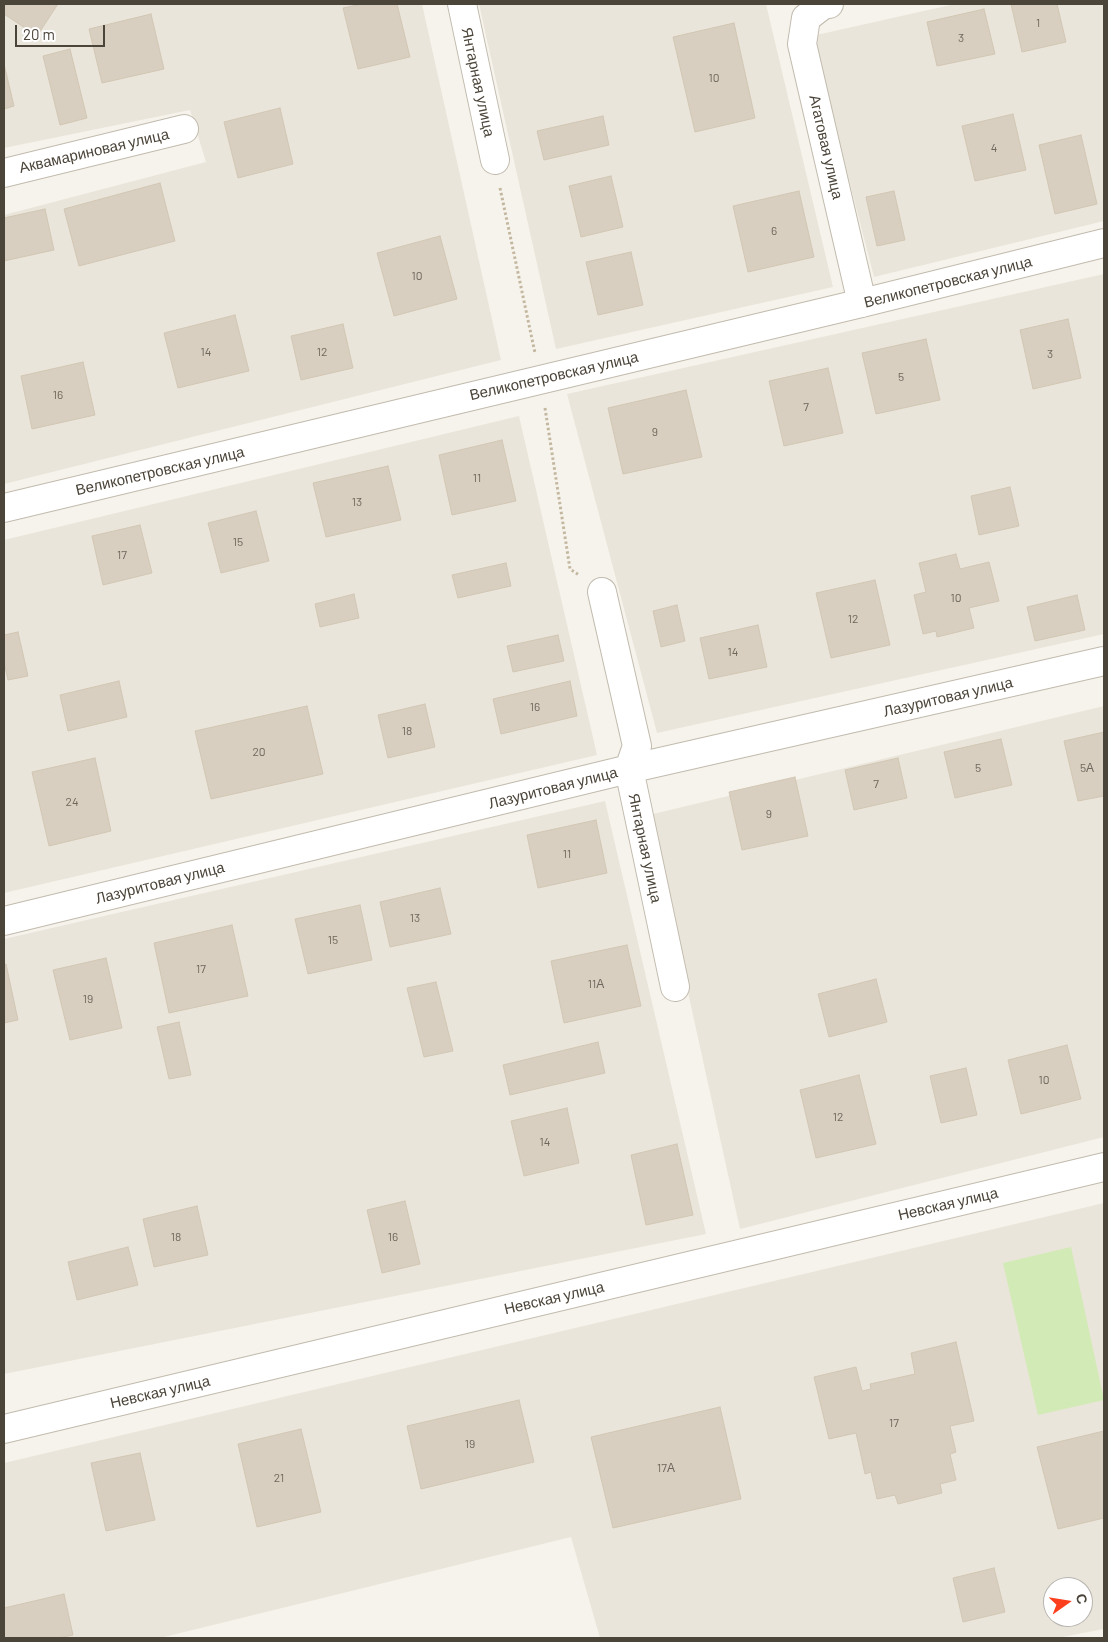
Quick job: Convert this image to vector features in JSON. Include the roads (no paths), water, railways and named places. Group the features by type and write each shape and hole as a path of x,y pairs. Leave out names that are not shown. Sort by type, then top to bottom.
{"street":[{"name":"Янтарная улица","path":"462,4 495,160"},
{"name":"Агатовая улица","path":"829,4 823,5 806,18 802,44 862,303"},
{"name":"Аквамариновая улица","path":"4,173 184,130"},
{"name":"Великопетровская улица","path":"4,508 862,303 1104,243"},
{"path":"602,592 637,746 629,770"},
{"name":"Лазуритовая улица","path":"4,921 629,770 1104,661"},
{"name":"Янтарная улица","path":"629,770 675,987"},
{"name":"Невская улица","path":"4,1429 1104,1167"}]}
